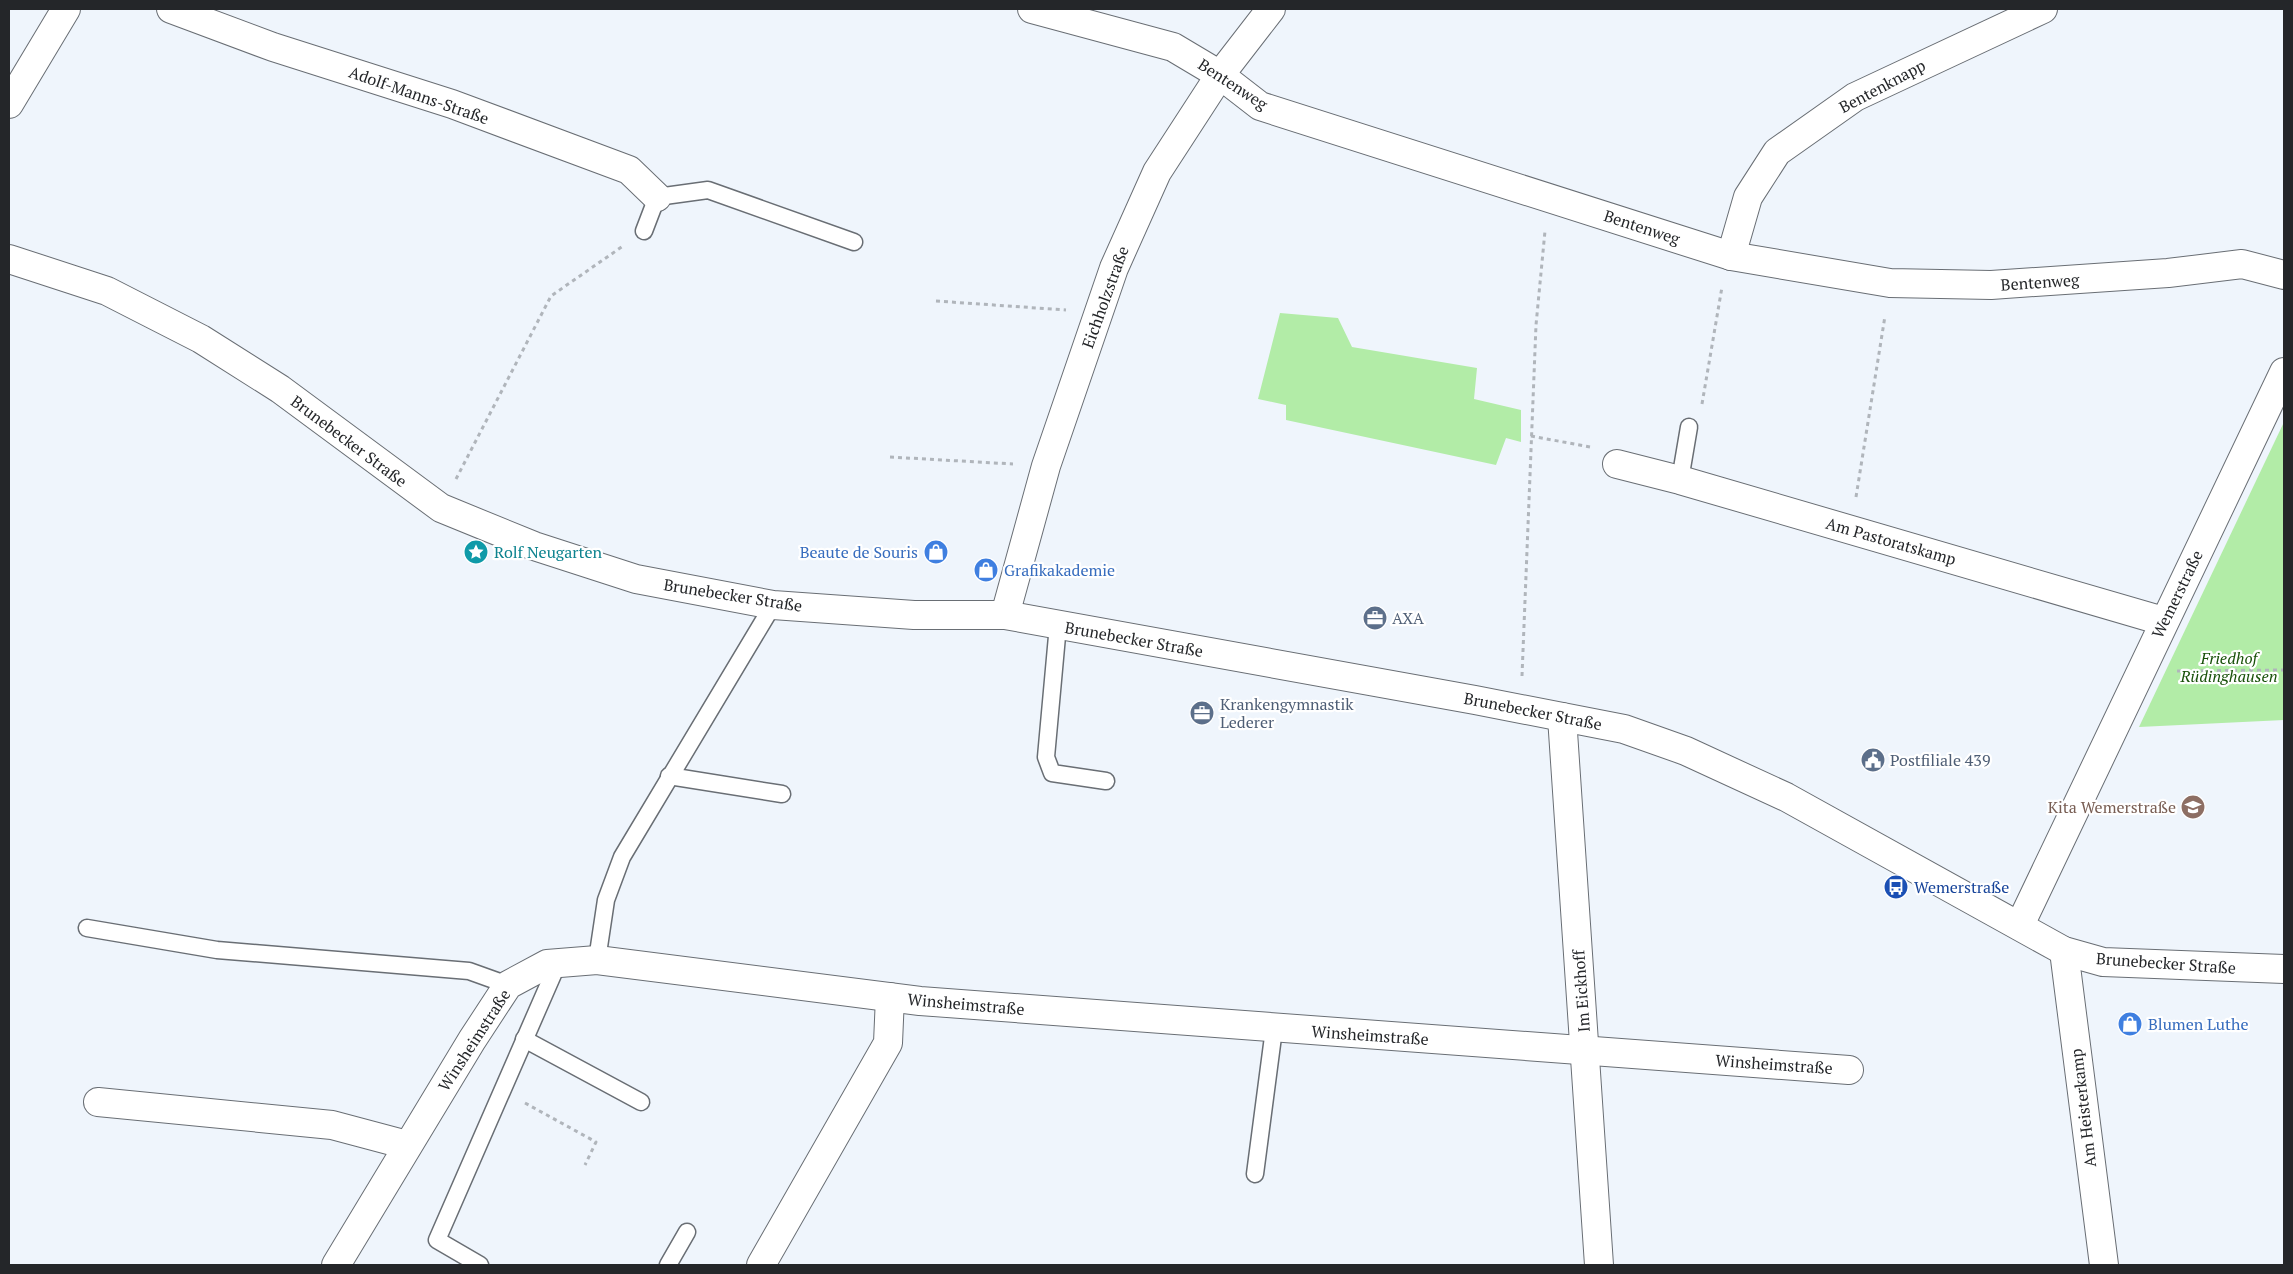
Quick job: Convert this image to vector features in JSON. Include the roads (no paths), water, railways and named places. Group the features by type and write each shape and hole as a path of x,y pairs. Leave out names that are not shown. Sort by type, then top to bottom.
{"street":[{"path":"9,104 66,9"},
{"name":"Adolf-Manns-Straße","path":"171,9 273,47 452,104 629,170 657,197"},
{"name":"Bentenweg","path":"1032,9 1173,47 1220,75 1260,106 1729,255 1890,283 1991,285 2168,273 2242,264 2284,275"},
{"name":"Eichholzstraße","path":"1005,616 1046,466 1114,268 1157,172 1220,75 1271,9"},
{"name":"Bentenknapp","path":"1729,255 1748,197 1777,152 1855,97 2043,9"},
{"name":"Brunebecker Straße","path":"9,259 107,291 201,339 280,389 441,508 534,546 636,580 773,605 914,615 1005,616 1624,729 1686,750 1786,797 1907,866 2020,925 2064,951 2103,962 2284,969"},
{"name":"Wemerstraße","path":"2020,925 2163,621 2284,372"},
{"name":"Am Pastoratskamp","path":"1617,464 1680,480 2163,621"},
{"name":"Im Eickhoff","path":"1562,717 1599,1265"},
{"name":"Am Heisterkamp","path":"2064,951 2104,1265"},
{"name":"Winsheimstraße","path":"336,1265 508,985 546,964 596,960 890,997 1274,1028 1849,1070"},
{"name":"Winsheimstraße","path":"761,1265 888,1043 890,997"},
{"path":"98,1102 332,1125 408,1145"}],"lane":[{"path":"644,230 657,197 708,190 854,242"},
{"path":"1680,480 1689,427"},
{"path":"596,960 606,900 622,857 773,605"},
{"path":"1058,625 1046,757 1052,773 1106,781"},
{"path":"669,776 782,794"},
{"path":"87,928 217,950 469,971 508,985"},
{"path":"480,1265 437,1240 558,963"},
{"path":"1255,1174 1274,1028"},
{"path":"524,1040 641,1102"},
{"path":"668,1265 687,1232"}],"place":[{"name":"Rolf Neugarten","path":"476,552"},
{"name":"Beaute de Souris","path":"936,552"},
{"name":"Grafikakademie","path":"986,570"},
{"name":"AXA","path":"1375,618"},
{"name":"Krankengymnastik Lederer","path":"1202,713"},
{"name":"Postfiliale 439","path":"1873,760"},
{"name":"Kita Wemerstraße","path":"2193,807"},
{"name":"Wemerstraße","path":"1896,887"},
{"name":"Blumen Luthe","path":"2130,1024"}],"park label":[{"name":"Friedhof Rüdinghausen","path":"2229,667"}]}
